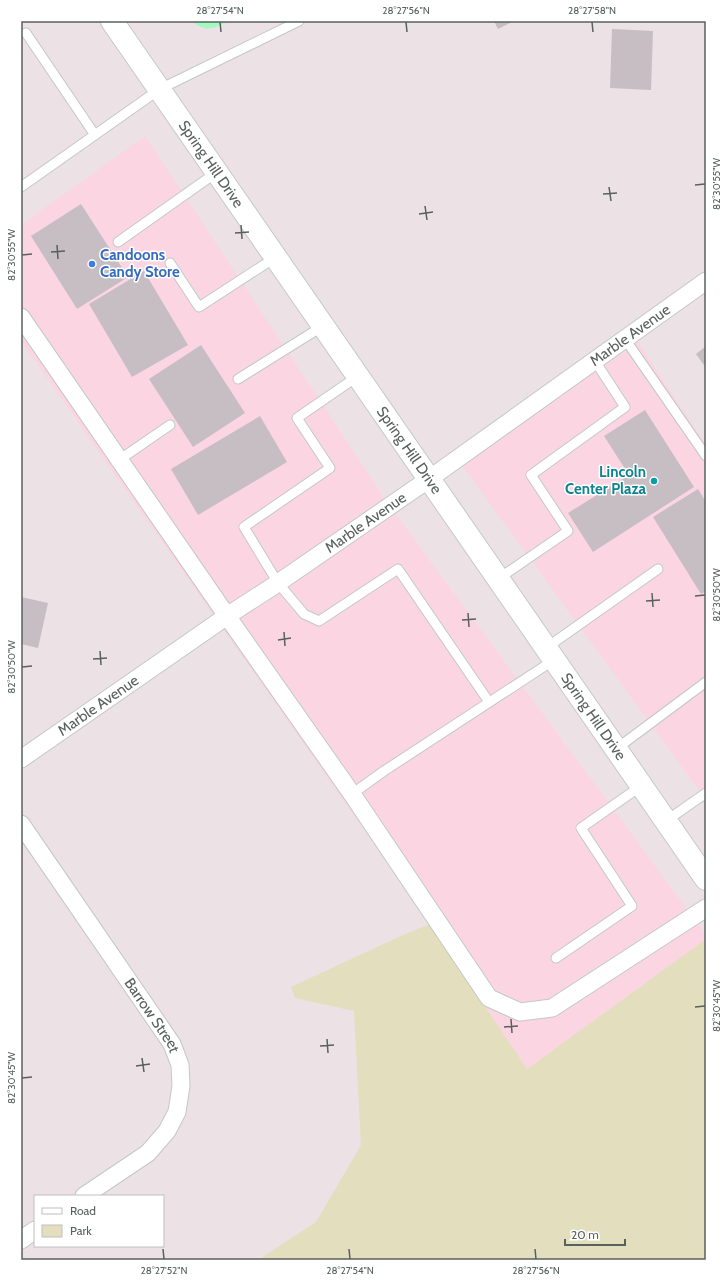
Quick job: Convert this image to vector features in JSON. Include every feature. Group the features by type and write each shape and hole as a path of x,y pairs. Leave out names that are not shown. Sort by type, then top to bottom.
{"main road":[{"name":"Spring Hill Drive","path":"112,21 706,879"}],"street":[{"name":"Marble Avenue","path":"21,759 227,616 278,583 429,479 706,281"},
{"path":"21,317 227,616 352,794 489,998 520,1012 552,1008 706,908"},
{"name":"Barrow Street","path":"21,824 172,1044 180,1065 182,1086 177,1112 167,1131 148,1153 85,1195"},
{"path":"21,1240 34,1231"}],"lane":[{"path":"21,187 160,89 299,21"},
{"path":"26,33 95,135"},
{"path":"118,242 217,172"},
{"path":"170,263 199,307 276,257"},
{"path":"238,380 323,326"},
{"path":"624,340 706,456"},
{"path":"498,579 568,531 531,474 625,407 595,361"},
{"path":"358,376 297,418 330,468 244,527 278,583 304,614 319,621 398,569 490,702"},
{"path":"119,460 170,425"},
{"path":"352,794 490,702 658,569"},
{"path":"616,749 706,682"},
{"path":"556,958 632,906 581,828 641,786"},
{"path":"666,822 706,793"}],"shaded area":[{"path":"192,21 229,21 219,26 206,28 197,25"},
{"path":"145,136 389,505 706,935 706,939 527,1069 430,924 21,341 21,225"},
{"path":"638,342 706,445 706,800 458,460 630,349"}],"green space":[{"path":"430,924 527,1069 706,939 706,1260 258,1260 316,1222 361,1145 354,1011 295,998 291,987"}],"building":[{"path":"494,21 514,21 498,29"},
{"path":"612,29 653,31 651,90 610,88"},
{"path":"81,204 128,277 77,309 31,236"},
{"path":"144,271 188,345 132,377 89,304"},
{"path":"201,345 245,413 193,447 149,379"},
{"path":"706,346 706,368 696,354"},
{"name":"Lincoln Center Plaza","path":"645,410 694,487 593,552 568,513 629,475 604,436"},
{"path":"260,416 287,462 198,515 171,469"},
{"path":"698,489 706,502 706,591 701,594 653,517"},
{"path":"21,597 48,603 38,648 21,644"}],"place":[{"name":"Candoons Candy Store","path":"92,264"},
{"name":"Lincoln Center Plaza","path":"654,481"}]}
